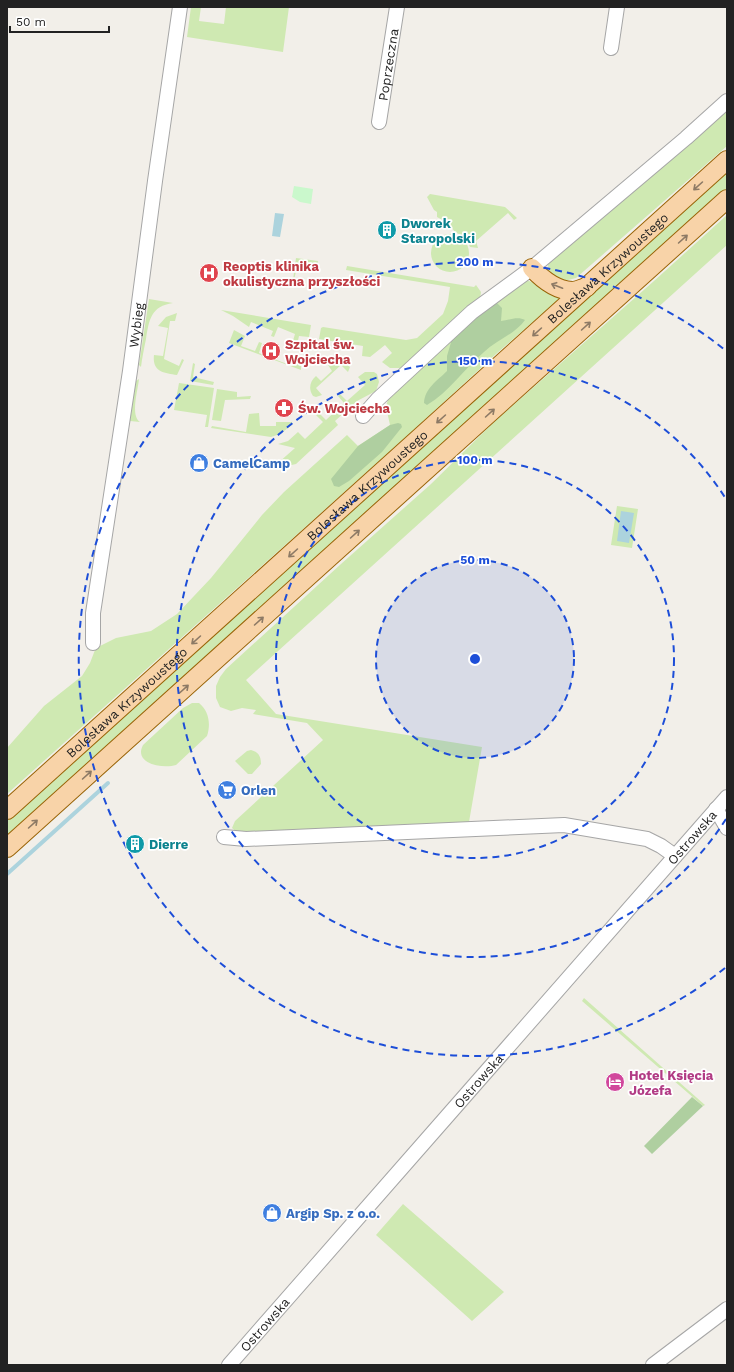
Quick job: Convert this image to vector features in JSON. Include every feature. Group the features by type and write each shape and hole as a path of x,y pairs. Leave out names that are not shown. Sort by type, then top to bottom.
{"main road":[{"name":"Bolesława Krzywoustego","path":"7,810 727,160"},
{"path":"7,848 727,199"},
{"path":"532,268 542,279 565,289 572,291 587,287"}],"street":[{"name":"Wybieg","path":"93,643 93,613 130,372 180,7"},
{"name":"Poprzeczna","path":"379,122 397,7"},
{"path":"611,48 617,7"},
{"path":"363,416 378,399 472,312 532,268 686,138 727,101"},
{"name":"Ostrowska","path":"229,1365 727,796"},
{"path":"716,809 727,828"},
{"path":"224,837 246,838 564,825 647,839 661,846 675,856"},
{"path":"653,1365 727,1309"}],"green space":[{"path":"191,7 201,7 199,21 224,24 226,7 289,7 283,52 187,37"},
{"path":"727,110 727,146 576,278 564,281 549,273 548,265 551,257 704,132"},
{"path":"727,171 727,188 7,838 7,821"},
{"path":"294,186 313,189 311,204 300,202 292,197"},
{"path":"430,194 505,207 517,218 514,220 508,213 476,241 478,248 470,247 466,238 455,232 448,223 437,217 437,212 434,210 427,197"},
{"path":"727,215 727,245 246,680 276,714 482,747 469,822 238,833 232,828 235,821 323,740 307,723 253,714 256,710 242,708 231,711 220,707 216,698 216,686 226,669 431,484 494,422"},
{"path":"450,234 460,237 466,243 469,253 466,263 460,269 450,272 440,269 434,263 431,253 434,243 440,237"},
{"path":"296,258 318,261 317,266 320,267 320,271 297,267 293,280"},
{"path":"347,266 474,287 476,285 481,292 480,299 405,365 400,368 390,368 382,362 392,353 385,345 370,357 362,356 363,346 319,339 321,328 323,327 406,340 417,338 443,314 448,301 450,287 346,270"},
{"path":"525,281 529,281 550,290 565,294 496,354 408,435 7,794 7,748 44,706 82,676 90,663 95,650 116,638 151,631 177,614 211,578 262,515 284,492 347,435 358,446 390,425 386,407 388,399 473,318"},
{"path":"149,299 173,303 160,307 152,315 148,326 141,367 139,365"},
{"path":"495,301 502,308 501,321 516,318 525,320 511,333 484,352 435,400 427,405 424,403 429,389 447,371 447,356 452,339"},
{"path":"221,310 311,325 309,337 299,336 297,345 292,344 295,334 278,327 274,337 271,336 273,331 251,322 249,327"},
{"path":"177,313 175,321 170,321 164,359 179,366 182,359 184,360 177,375 160,371 155,365 154,355 163,356 168,328 158,326 166,317"},
{"path":"234,330 245,336 241,346 255,351 259,342 262,343 259,353 292,366 296,356 301,362 301,370 229,343"},
{"path":"335,362 346,364 350,367 348,372 341,365 316,388 322,395 316,397 313,396 310,388 312,380 316,376 321,381 332,371 328,365"},
{"path":"193,363 195,364 193,377 214,382 213,385 190,381"},
{"path":"365,372 374,372 377,374 379,382 376,391 357,401 335,421 338,425 296,464 287,466 278,463 295,448 278,444 288,441 298,432 305,439 323,422 316,415 319,413 326,420 344,403 338,396 340,394 347,401 365,385 358,377"},
{"path":"139,379 135,414 140,422 130,421 136,381"},
{"path":"179,383 214,388 208,427 205,427 207,415 174,410"},
{"path":"217,389 237,392 237,397 251,396 250,399 225,400 221,421 212,420"},
{"path":"259,413 260,426 276,426 276,422 292,422 292,425 280,434 271,437 211,428 212,426 246,432 249,414"},
{"path":"398,423 401,424 402,427 382,452 349,481 339,487 334,486 331,479 358,446 390,425"},
{"path":"617,506 638,509 632,548 611,545"},
{"path":"192,703 199,703 207,714 209,727 207,736 176,765 164,766 151,764 146,761 142,757 141,751 143,745 183,708"},
{"path":"251,750 259,755 261,764 252,774 248,774 235,761 247,751"},
{"path":"584,998 705,1105 703,1106 582,1001"},
{"path":"692,1097 703,1106 652,1154 644,1146"},
{"path":"403,1204 504,1292 472,1321 376,1235"}],"water":[{"path":"275,213 284,214 280,237 272,236"},
{"path":"621,511 634,513 629,543 617,541"}],"waterway":[{"path":"7,874 108,783"}],"place":[{"name":"Dworek Staropolski","path":"387,230"},
{"name":"Reoptis klinika okulistyczna przyszłości","path":"209,273"},
{"name":"Szpital św. Wojciecha","path":"271,351"},
{"name":"Św. Wojciecha","path":"284,408"},
{"name":"CamelCamp","path":"199,463"},
{"name":"Orlen","path":"227,790"},
{"name":"Dierre","path":"135,844"},
{"name":"Hotel Księcia Józefa","path":"615,1082"},
{"name":"Argip Sp. z o.o.","path":"272,1213"}]}
